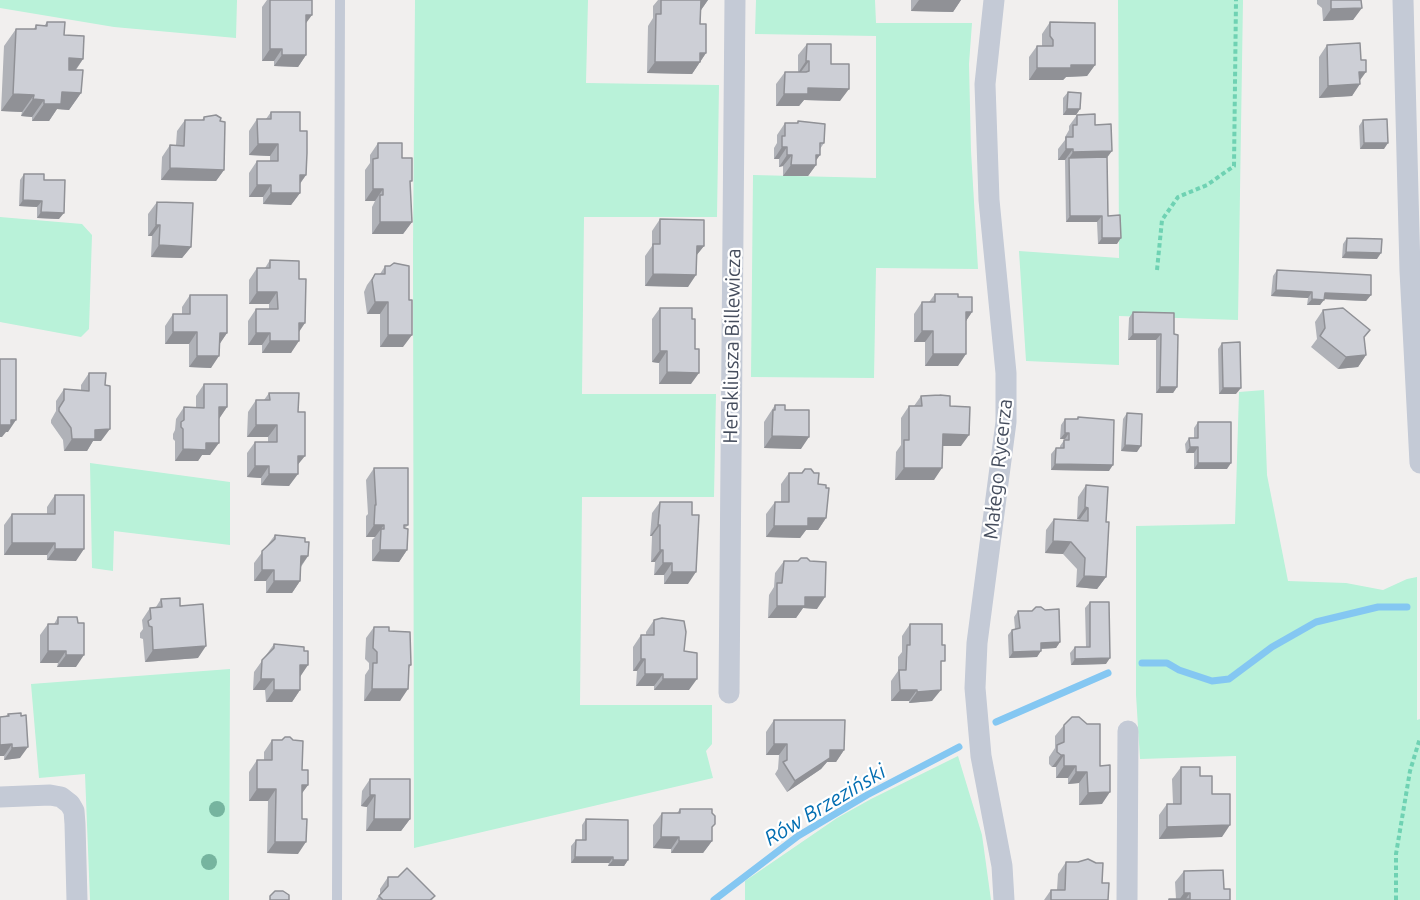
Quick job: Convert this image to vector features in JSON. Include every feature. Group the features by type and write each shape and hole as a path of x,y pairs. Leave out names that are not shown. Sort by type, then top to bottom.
{"street":[{"name":"Herakliusza Billewicza","path":"729,693 735,0"},
{"name":"Małego Rycerza","path":"994,0 985,84 989,200 1006,373 1006,422 977,643 975,688 981,756 1002,866 1005,900"},
{"path":"1402,0 1410,271 1420,463"},
{"path":"1126,900 1128,731"},
{"path":"0,797 61,796 70,804 74,811 75,824 77,900"}],"lane":[{"path":"337,900 340,0"}],"path":[{"path":"1157,270 1162,220 1178,197 1207,185 1234,166 1236,0"},
{"path":"1396,900 1396,854 1410,771 1420,738"}],"green space":[{"path":"0,0 237,0 236,38 114,27 0,8"},
{"path":"415,0 588,0 586,83 719,85 717,217 584,217 582,394 716,394 714,497 582,497 580,705 712,705 712,744 706,751 713,778 414,848 413,247"},
{"path":"756,0 875,0 876,23 972,23 969,64 971,151 978,269 876,268 874,378 751,377 753,175 876,178 876,36 755,34"},
{"path":"1118,0 1243,0 1238,320 1119,316 1119,365 1026,361 1019,251 1119,258"},
{"path":"0,217 82,224 92,235 89,329 81,337 0,322"},
{"path":"1264,390 1267,475 1288,581 1346,583 1383,590 1417,577 1420,900 1236,900 1236,756 1140,759 1136,695 1136,526 1235,524 1239,392"},
{"path":"90,463 230,482 230,545 114,531 113,571 92,568"},
{"path":"230,669 229,900 90,900 85,774 39,778 31,684"},
{"path":"958,756 982,835 991,900 745,900 745,881 837,818"}],"building":[{"path":"270,0 312,0 312,15 306,15 306,55 282,55 282,49 270,49"},
{"path":"661,0 701,0 700,24 706,24 706,53 700,53 700,62 655,62 656,14 661,14"},
{"path":"1331,0 1361,0 1362,8 1331,9"},
{"path":"47,22 65,22 64,35 84,36 83,59 69,58 69,70 83,70 81,93 62,92 61,104 44,104 44,100 33,99 34,95 13,94 16,29 36,29 36,25 47,26"},
{"path":"1050,22 1095,23 1095,65 1037,68 1037,46 1053,46"},
{"path":"1360,43 1361,60 1366,60 1366,72 1359,72 1360,84 1328,86 1327,45"},
{"path":"807,44 831,44 831,64 849,64 849,89 808,88 808,94 784,94 785,72 809,71 809,61 806,61"},
{"path":"1068,92 1081,93 1080,109 1067,109"},
{"path":"271,112 300,112 300,131 307,131 306,175 300,175 300,193 271,193 271,185 257,185 257,161 278,161 278,144 258,144 257,119 271,119"},
{"path":"1095,114 1095,125 1111,124 1112,151 1073,152 1073,149 1066,149 1066,137 1073,137 1073,125 1077,125 1077,115"},
{"path":"216,115 221,118 220,121 225,122 224,170 170,168 170,145 184,146 185,120 204,120 204,117"},
{"path":"1387,119 1388,143 1364,143 1363,120"},
{"path":"798,121 825,124 824,143 820,143 820,155 816,155 816,165 791,165 792,155 787,155 787,147 782,147 785,123 798,123"},
{"path":"378,143 402,143 402,158 412,158 412,181 410,181 412,222 380,222 380,195 383,195 383,189 373,189 373,159 378,158"},
{"path":"1107,157 1108,216 1120,215 1121,238 1102,238 1102,216 1070,216 1069,158"},
{"path":"24,174 44,174 44,180 65,180 64,213 41,212 42,201 23,200"},
{"path":"157,202 193,203 191,247 159,245 160,225 156,225"},
{"path":"660,219 704,220 704,246 697,246 696,275 653,274 653,244 660,244"},
{"path":"1347,238 1382,239 1381,253 1346,252"},
{"path":"270,260 299,261 299,279 306,279 305,323 299,323 299,341 270,341 270,333 256,333 256,309 278,309 277,292 257,292 257,268 270,268"},
{"path":"394,263 409,266 412,335 388,335 388,302 375,302 372,280 375,274 385,274 385,266"},
{"path":"1277,270 1371,275 1371,295 1325,293 1324,300 1312,299 1312,292 1276,290"},
{"path":"935,294 958,294 958,297 972,297 972,312 966,312 966,354 933,354 933,331 922,331 922,302 935,302"},
{"path":"190,295 227,295 227,333 220,333 219,356 197,356 197,332 173,332 173,314 190,314"},
{"path":"660,308 692,308 692,319 695,319 695,349 699,349 699,373 667,372 667,351 660,351"},
{"path":"1343,308 1370,330 1364,337 1366,355 1346,357 1320,336 1325,328 1323,310"},
{"path":"1133,312 1174,313 1174,334 1178,335 1177,387 1160,387 1161,334 1133,334"},
{"path":"1240,342 1241,388 1223,388 1222,343"},
{"path":"0,359 16,359 16,420 11,420 11,425 0,425"},
{"path":"89,373 106,373 105,385 110,386 110,429 95,430 95,439 72,439 71,428 59,408 64,400 64,389 89,391"},
{"path":"204,384 227,384 227,407 219,407 219,443 206,443 206,450 183,449 181,422 184,420 184,407 204,408"},
{"path":"269,393 299,393 298,412 305,412 305,456 298,456 298,474 269,474 269,466 255,466 255,442 277,442 277,425 256,425 256,400 270,400"},
{"path":"921,396 950,396 950,406 970,407 969,435 943,434 942,468 904,468 904,440 909,440 909,406 922,406"},
{"path":"775,405 785,405 785,410 809,410 809,437 772,436"},
{"path":"1127,413 1142,414 1141,446 1125,445"},
{"path":"1078,417 1114,420 1113,465 1055,464 1056,448 1064,448 1064,440 1069,440 1069,433 1065,433 1065,419 1078,419"},
{"path":"1198,422 1231,422 1231,463 1198,463 1198,447 1190,447 1189,438 1198,438"},
{"path":"374,468 408,468 408,525 404,525 404,528 408,529 407,550 380,550 381,529 384,529 384,525 374,525 376,505"},
{"path":"805,469 819,473 818,484 829,488 826,518 808,518 808,526 774,526 775,502 789,502 789,473 802,473"},
{"path":"1086,485 1108,487 1106,577 1084,576 1085,558 1071,542 1053,541 1054,519 1088,521 1088,508 1085,507"},
{"path":"55,495 84,495 84,549 55,549 55,543 12,543 12,514 55,514"},
{"path":"660,502 692,502 692,515 699,515 696,572 672,572 672,563 663,563 663,550 660,550 660,525 658,525"},
{"path":"275,535 305,538 305,542 309,542 308,556 301,556 300,581 274,581 274,570 262,570 262,551 275,539"},
{"path":"801,558 826,562 825,597 805,597 805,606 777,606 777,583 782,583 784,561 798,561"},
{"path":"180,598 180,606 203,604 206,646 153,650 152,627 149,626 148,621 151,619 150,608 162,607 161,599"},
{"path":"1090,602 1109,602 1110,658 1075,659 1075,647 1090,647"},
{"path":"1036,607 1045,610 1059,609 1060,642 1041,643 1041,651 1013,652 1012,630 1020,628 1018,611 1032,611"},
{"path":"58,617 77,617 78,623 84,623 84,655 66,655 66,651 48,651 48,624 58,624"},
{"path":"662,618 684,621 686,632 684,651 697,653 697,679 663,679 663,674 645,674 645,659 641,659 641,635 654,635 654,620"},
{"path":"910,624 942,624 945,661 941,661 941,690 917,692 917,690 900,690 899,670 906,670 907,645 910,645"},
{"path":"374,627 389,627 389,631 410,632 411,665 409,665 408,689 372,689 373,663 377,663 377,652 373,648"},
{"path":"274,644 304,647 304,651 308,651 308,665 300,665 300,690 274,690 274,679 261,679 262,660 274,648"},
{"path":"21,713 21,716 26,715 28,747 12,748 12,744 0,745 0,717"},
{"path":"1072,717 1079,717 1087,724 1100,724 1100,766 1110,765 1110,792 1088,793 1087,772 1076,772 1076,766 1064,766 1064,755 1057,752 1057,745 1064,742 1064,725"},
{"path":"774,720 845,720 844,750 830,750 830,758 795,781 783,762 787,760 787,744 774,744"},
{"path":"285,737 303,741 302,770 308,770 308,785 302,785 302,819 307,819 306,842 275,842 276,789 257,789 257,760 272,760 272,740 282,740"},
{"path":"1181,767 1200,767 1200,776 1212,776 1212,794 1230,794 1230,825 1167,827 1167,804 1181,804"},
{"path":"370,779 410,779 410,819 374,819 375,795 370,795"},
{"path":"680,809 712,809 715,824 712,827 712,841 679,841 679,837 661,837 662,813 680,813"},
{"path":"586,819 628,820 628,860 613,860 613,857 575,857 576,840 586,840"},
{"path":"1088,859 1096,863 1103,863 1102,883 1109,883 1108,900 1051,900 1051,890 1065,890 1066,862"},
{"path":"407,868 435,896 430,900 383,900 379,896 388,886 388,877 398,877"},
{"path":"1223,870 1224,889 1230,889 1230,900 1169,900 1190,899 1190,893 1184,893 1184,871"},
{"path":"275,891 283,891 289,895 289,900 270,900 270,896"}],"waterway":[{"name":"Rów Brzeziński","path":"1142,663 1167,663 1179,670 1212,681 1229,679 1272,647 1316,622 1378,607 1407,607"},
{"name":"Rów Brzeziński","path":"996,722 1108,673"},
{"name":"Rów Brzeziński","path":"714,900 798,836 867,795 959,747"}]}
